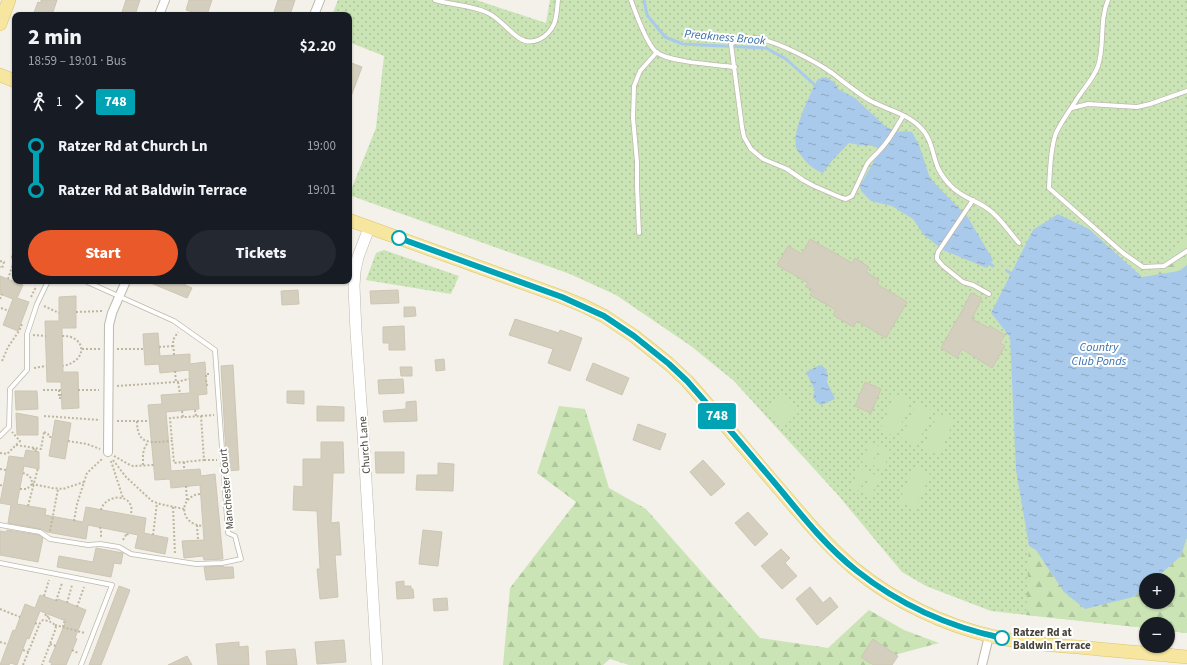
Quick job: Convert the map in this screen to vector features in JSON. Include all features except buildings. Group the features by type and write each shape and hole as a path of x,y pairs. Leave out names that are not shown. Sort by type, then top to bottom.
{"main road":[{"path":"0,24 9,0"},
{"path":"0,75 12,80"},
{"path":"352,221 562,297 604,316 620,326 669,364 687,381 823,539 857,571 915,608 954,625 989,636 1032,643 1187,657"}],"street":[{"path":"160,12 165,0"},
{"path":"315,12 320,0"},
{"name":"Church Lane","path":"369,228 358,257 354,286 377,665"},
{"path":"108,452 109,333 112,313 125,284"},
{"path":"982,665 989,636"}],"lane":[{"path":"435,0 448,4 466,6 485,12 496,17 520,39 534,42 541,39 551,30 556,15 558,0"},
{"path":"631,0 638,19 652,46 657,52 681,60 734,67"},
{"path":"1108,0 1104,15 1101,52 1098,67 1055,135 1050,165 1049,188 1123,253 1143,268 1164,266 1187,251"},
{"path":"902,116 895,131 880,150 870,159 852,196 846,199 814,186 787,169 763,159 751,149 744,137 731,44 738,40 754,38 776,44 820,66 866,98 902,116 912,121 920,126 928,137 941,175 957,192 988,208 995,214 1019,243"},
{"path":"640,233 637,162 633,118 634,86 640,72 657,52"},
{"path":"1071,108 1088,104 1137,106 1150,104 1187,91"},
{"path":"972,200 941,248 937,259 943,266 963,282 973,285 989,294"},
{"name":"Manchester Court","path":"0,525 40,532 50,539 88,546 100,544 119,547 131,554 196,564 222,563 241,559 234,536 228,533 216,350 174,322 91,284"},
{"path":"0,436 9,427 10,388 27,370 27,334 37,302 45,286"},
{"path":"0,563 112,585 82,665"}],"path":[{"path":"0,261 4,262 2,268 0,267"},
{"path":"8,279 12,267"},
{"path":"30,302 38,284 45,286"},
{"path":"0,299 2,294"},
{"path":"37,302 59,313"},
{"path":"0,304 0,308 9,311"},
{"path":"76,312 101,311 112,313"},
{"path":"2,361 8,347 19,331 22,323"},
{"path":"174,355 173,340 181,327"},
{"path":"27,334 42,337 46,336"},
{"path":"62,336 74,339 80,344 82,349 81,355 78,359 63,366"},
{"path":"159,347 173,346"},
{"path":"82,349 144,349"},
{"path":"27,370 46,366"},
{"path":"175,371 180,394"},
{"path":"78,390 177,382 189,379"},
{"path":"43,390 61,391"},
{"path":"195,410 196,416"},
{"path":"182,411 183,417"},
{"path":"174,463 168,418 220,414"},
{"path":"44,416 149,421"},
{"path":"201,416 204,460"},
{"path":"136,421 140,436 148,443 172,441"},
{"path":"0,453 7,454 20,441 14,436 9,427"},
{"path":"41,449 44,432 48,434 48,437 52,437"},
{"path":"68,441 87,444 108,452 133,466 154,464"},
{"path":"143,465 143,450 148,443"},
{"path":"16,445 41,449"},
{"path":"34,448 34,450 39,452 41,449"},
{"path":"74,521 77,504 87,473 108,452"},
{"path":"108,452 123,498"},
{"path":"108,452 126,477 152,501 184,509"},
{"path":"170,463 223,459"},
{"path":"184,462 184,470"},
{"path":"28,506 38,468"},
{"path":"0,469 6,470"},
{"path":"23,473 30,476 33,484"},
{"path":"33,484 63,489 84,482"},
{"path":"20,489 27,489 33,484"},
{"path":"0,485 4,486"},
{"path":"186,486 187,501 184,509 188,521 203,526"},
{"path":"50,539 58,489"},
{"path":"187,501 194,495 200,494"},
{"path":"102,510 106,501 115,498 123,498 127,500 131,506 131,516"},
{"path":"153,535 157,503"},
{"path":"173,507 176,561"},
{"path":"197,525 198,540"},
{"path":"100,527 100,544"},
{"path":"119,547 128,533"},
{"path":"44,596 52,573"},
{"path":"56,600 64,575"},
{"path":"67,603 75,577"},
{"path":"77,607 87,580"},
{"path":"0,609 20,617"},
{"path":"46,614 45,616 50,617 48,621"},
{"path":"63,627 65,619"},
{"path":"23,665 39,625 43,620 93,636"},
{"path":"35,623 39,625"},
{"path":"42,665 56,630 54,624"},
{"path":"0,642 7,644"},
{"path":"50,644 56,646"},
{"path":"22,650 29,652"}],"green space":[{"path":"338,0 476,0 546,23 550,0 1187,0 1187,633 1175,632 1175,617 1139,617 1139,627 991,611 926,586 902,572 838,495 734,381 691,346 616,295 570,274 352,196 352,188 376,128 384,56 352,43 352,12 333,12"},
{"path":"1187,238 1187,265 1179,271 1142,277"},
{"path":"384,250 459,276 451,294 366,280 376,253"},
{"path":"895,394 911,401 896,437 880,430"},
{"path":"781,396 798,413 785,426 768,409"},
{"path":"916,404 932,410 917,446 901,439"},
{"path":"559,406 585,409 609,488 646,509 760,638 828,648 869,610 904,630 939,643 872,661 871,665 629,665 610,659 603,665 503,665 510,588 576,502 537,473"},
{"path":"938,413 954,420 939,455 923,448"},
{"path":"870,442 879,446 871,465 862,462"},
{"path":"882,447 891,451 882,471 874,467"},
{"path":"914,467 930,474 916,509 899,502"},
{"path":"859,468 868,472 859,491 851,487"},
{"path":"871,473 880,477 871,496 863,493"},
{"path":"1187,537 1187,633 1175,632 1175,617 1139,617 1139,627 1026,615 1029,546 1036,550 1064,592 1133,597 1139,592 1139,609 1175,609 1175,573 1162,573 1181,556"}],"water":[{"path":"826,77 835,83 838,89 855,98 886,127 898,132 912,132 919,145 930,178 967,216 993,260 987,268 943,250 924,235 913,219 892,206 871,201 861,191 860,186 880,150 874,146 849,143 823,173 805,161 796,147 795,140 799,123 806,103 818,79"},
{"name":"Country Club Ponds","path":"1058,214 1089,229 1142,277 1179,271 1187,265 1187,537 1181,556 1162,573 1139,573 1139,592 1133,597 1085,609 1064,592 1036,550 1029,546 1016,470 1010,337 991,313 1033,230"},
{"path":"820,365 825,368 828,375 827,382 835,399 821,405 816,402 813,395 815,391 806,372"}],"waterway":[{"name":"Preakness Brook","path":"644,0 647,15 665,37 683,44 766,48 786,59 815,85"},
{"name":"Preakness Brook","path":"1007,271 1011,273"}],"bus line":[{"name":"748","path":"399,238 562,297 584,306 620,326 669,364 687,381 799,513 823,539 857,571 876,585 915,608 954,625 989,636 1002,638"}],"place":[{"name":"Ratzer Rd at Baldwin Terrace","path":"1002,638"}]}
